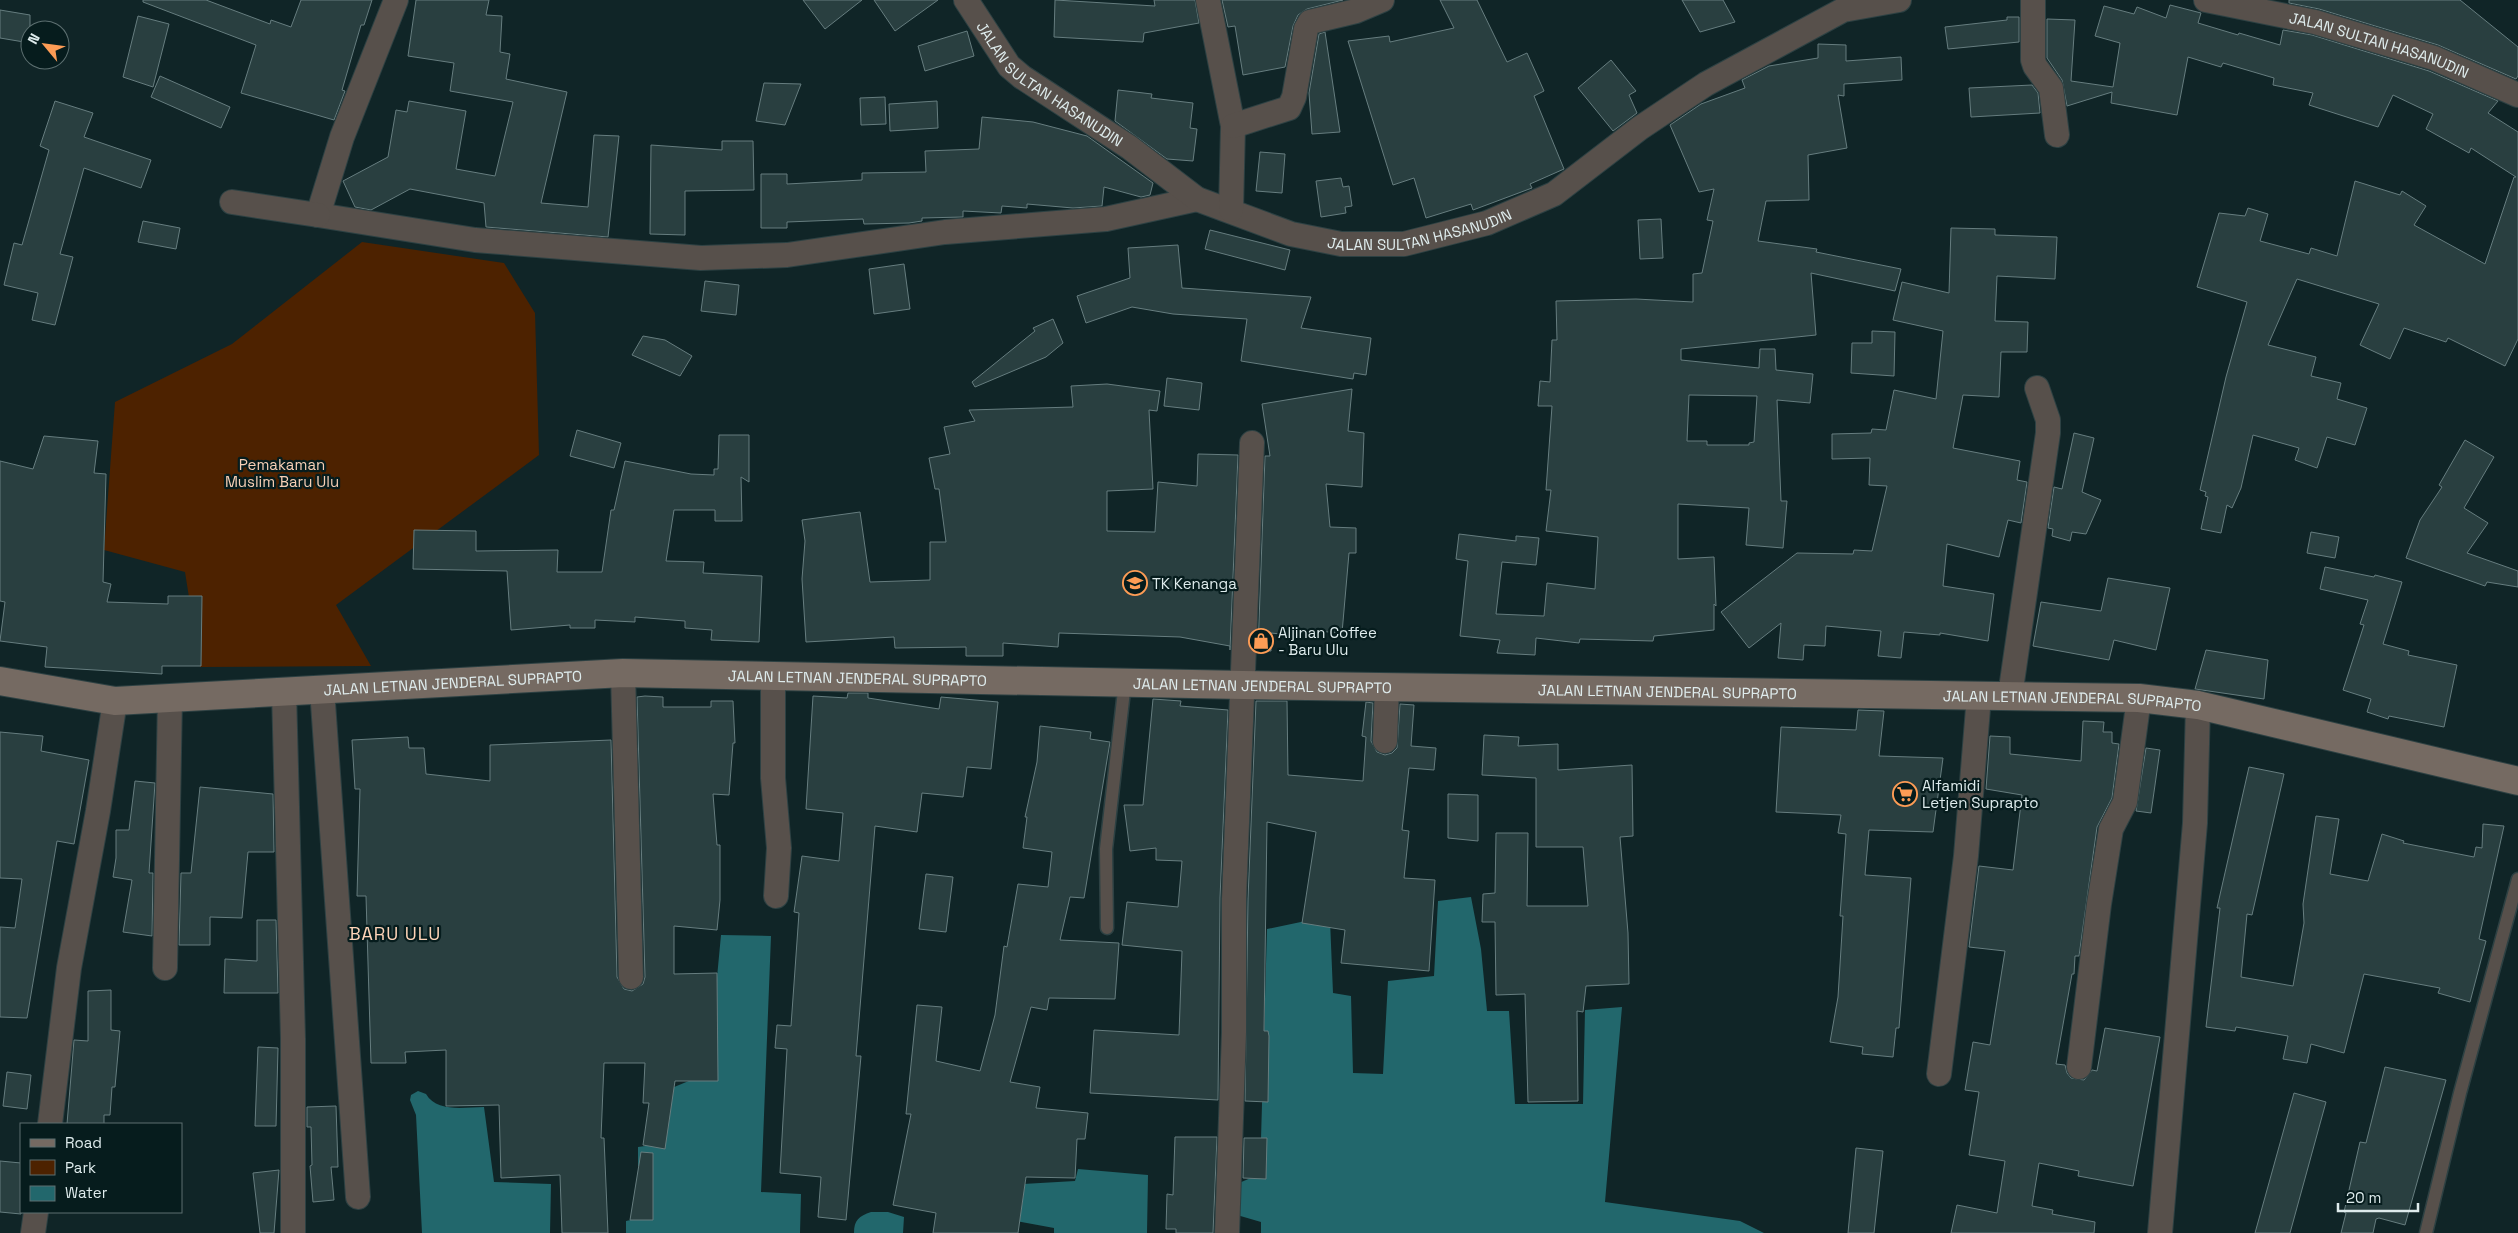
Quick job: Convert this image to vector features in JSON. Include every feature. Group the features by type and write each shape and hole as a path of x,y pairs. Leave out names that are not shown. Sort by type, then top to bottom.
{"main road":[{"name":"JALAN LETNAN JENDERAL SUPRAPTO","path":"0,681 115,701 623,673 1243,685 2138,698 2198,705 2518,781"}],"street":[{"path":"318,215 352,109 396,0"},
{"name":"JALAN SULTAN HASANUDIN","path":"966,0 1009,66 1022,77 1129,147 1197,199 1231,210 1291,234 1341,244 1404,244 1487,223 1554,194 1640,128 1706,84 1844,5 1899,0"},
{"path":"1208,0 1232,126 1231,210"},
{"path":"1232,126 1289,108 1294,97 1306,29 1310,22 1356,11 1382,0"},
{"path":"2033,0 2033,60 2035,66 2051,88 2057,135"},
{"name":"JALAN SULTAN HASANUDIN","path":"2206,0 2315,22 2434,58 2518,95"},
{"path":"232,202 475,240 701,258 787,255 945,232 1106,219 1197,199"},
{"path":"2010,696 2048,432 2048,420 2037,388"},
{"path":"1227,1233 1234,1032 1234,899 1252,443"},
{"path":"623,673 632,977"},
{"path":"773,675 773,778 778,848 776,896"},
{"path":"1384,740 1387,686"},
{"path":"322,689 358,1196"},
{"path":"284,691 293,1039 293,1233"},
{"path":"1940,1074 1966,856 1979,696"},
{"path":"165,968 170,698"},
{"path":"2079,1067 2099,904 2111,828 2125,802 2138,698"},
{"path":"50,1123 69,968 98,811 115,701"},
{"path":"2160,1233 2196,823 2198,705"},
{"path":"33,1233 36,1213"}],"lane":[{"path":"1107,928 1106,849 1125,682"},
{"path":"2426,1233 2460,1093 2518,879"}],"green space":[{"name":"Pemakaman Muslim Baru Ulu","path":"362,242 504,263 535,313 539,455 336,605 371,666 200,667 185,572 104,550 115,402 232,344"}],"water":[{"path":"1471,897 1481,949 1487,1011 1509,1011 1515,1104 1583,1104 1585,1010 1622,1007 1605,1202 1740,1221 1764,1233 1261,1233 1261,1222 1237,1215 1239,1183 1260,1174 1267,929 1315,919 1330,920 1333,993 1351,996 1353,1073 1383,1074 1388,981 1434,976 1438,901"},
{"path":"721,935 771,936 761,1192 801,1194 800,1233 626,1233 626,1221 648,1216 649,1167 638,1166 638,1147 660,1144 667,1090 708,1073"},
{"path":"418,1091 426,1094 437,1104 452,1108 484,1107 494,1182 551,1184 550,1233 422,1233 416,1115 410,1100 411,1095"},
{"path":"1078,1169 1148,1175 1147,1233 1054,1233 1054,1228 1016,1221 1023,1184 1075,1181"},
{"path":"871,1212 888,1212 904,1217 903,1233 854,1233 858,1219"}],"building":[{"path":"143,0 206,0 270,24 271,20 291,27 301,0 372,0 364,25 361,25 342,90 345,91 334,120 241,93 256,45 143,2"},
{"path":"416,0 489,0 486,15 502,16 500,52 510,54 506,79 567,92 541,203 588,207 594,135 619,136 608,237 486,227 484,203 410,189 371,210 355,207 343,181 388,157 396,110 407,112 409,101 466,111 456,169 495,176 513,102 450,91 454,63 408,56"},
{"path":"803,0 862,0 825,29"},
{"path":"874,0 938,0 895,31"},
{"path":"1055,0 1155,6 1154,0 1195,0 1199,23 1144,33 1143,42 1054,37"},
{"path":"1222,0 1343,0 1307,9 1298,15 1293,26 1285,67 1243,75 1235,26 1228,27"},
{"path":"1440,0 1477,0 1507,62 1527,53 1544,91 1534,96 1564,169 1530,184 1532,188 1473,210 1471,204 1426,218 1414,178 1393,185 1348,41 1389,36 1390,42 1454,28"},
{"path":"1682,0 1723,0 1735,22 1700,32"},
{"path":"2289,0 2460,0 2518,47 2518,76 2516,79 2438,45 2319,9 2289,3"},
{"path":"2170,5 2201,13 2198,23 2238,35 2239,33 2280,45 2283,30 2312,35 2429,71 2498,101 2488,113 2518,132 2518,339 2505,366 2448,338 2446,342 2404,328 2390,359 2360,345 2379,304 2297,279 2268,345 2316,357 2311,376 2341,383 2337,399 2367,408 2355,445 2327,437 2317,468 2295,460 2299,448 2253,435 2241,488 2232,508 2227,505 2221,533 2201,529 2208,497 2205,496 2206,492 2200,490 2226,377 2247,302 2197,287 2219,213 2245,216 2248,208 2268,214 2260,241 2309,254 2311,248 2337,256 2355,181 2400,195 2402,191 2426,206 2414,225 2485,264 2514,177 2516,177 2471,148 2469,153 2426,129 2433,114 2393,95 2378,127 2309,105 2313,93 2273,85 2274,78 2223,63 2221,67 2188,57 2177,115 2111,103 2112,92 2067,106 2062,80 2047,58 2047,19 2075,20 2071,81 2113,87 2120,43 2095,36 2104,6 2134,14 2137,7 2166,18"},
{"path":"0,10 30,15 30,20 20,20 20,41 0,38"},
{"path":"138,16 169,24 153,87 123,77"},
{"path":"2007,17 2019,17 2019,42 1948,49 1945,27 2007,20"},
{"path":"967,31 974,56 925,71 918,46"},
{"path":"1325,32 1340,132 1312,134 1309,93 1319,34"},
{"path":"1818,44 1846,45 1846,61 1901,57 1902,80 1844,84 1844,96 1838,95 1847,148 1808,155 1809,200 1766,201 1758,241 1817,249 1816,252 1901,269 1895,291 1811,273 1816,335 1681,349 1681,360 1759,368 1760,349 1775,349 1776,370 1813,374 1810,403 1777,400 1781,501 1787,501 1783,548 1746,545 1749,508 1678,504 1678,559 1714,557 1716,606 1714,604 1714,630 1654,636 1653,641 1580,639 1579,643 1536,638 1535,655 1497,653 1500,640 1460,636 1468,561 1456,559 1459,534 1516,541 1516,536 1539,538 1536,565 1502,562 1496,614 1544,616 1547,583 1595,589 1598,537 1546,531 1551,490 1546,490 1552,406 1538,406 1540,381 1550,382 1552,340 1557,340 1556,301 1636,299 1693,302 1693,274 1702,273 1713,221 1707,220 1714,189 1699,192 1670,125 1701,104 1745,88 1742,80 1769,66 1818,58","holes":["1689,395 1757,396 1754,442 1749,443 1749,445 1707,445 1707,441 1687,441"]},
{"path":"1611,60 1636,91 1629,95 1637,113 1613,131 1578,88"},
{"path":"160,76 230,107 221,128 151,97"},
{"path":"764,83 801,84 785,125 756,121"},
{"path":"2032,85 2038,93 2040,113 1971,117 1969,88"},
{"path":"1118,90 1152,94 1151,98 1193,103 1190,128 1197,129 1193,161 1167,159 1115,121"},
{"path":"885,97 886,124 861,125 860,98"},
{"path":"55,101 93,113 84,137 151,160 141,188 84,168 60,254 73,257 55,325 32,320 38,293 4,285 14,243 22,245 49,150 40,146"},
{"path":"937,101 938,128 890,131 889,104"},
{"path":"982,117 1033,122 1087,136 1153,183 1150,195 1141,197 1104,187 1102,206 1073,208 1027,204 1027,208 1002,206 1001,213 963,211 963,217 922,218 922,221 909,223 864,224 863,219 787,222 787,228 761,228 761,174 787,174 787,184 862,180 862,173 926,172 925,151 979,149"},
{"path":"722,141 753,141 754,190 685,191 685,235 650,234 651,145 722,150"},
{"path":"1260,152 1285,154 1282,193 1256,191"},
{"path":"1341,178 1343,187 1349,186 1352,206 1345,207 1346,213 1321,217 1316,181"},
{"path":"1661,219 1663,258 1640,259 1638,220"},
{"path":"143,221 180,228 176,249 138,242"},
{"path":"1951,228 1995,229 1995,235 2057,237 2055,279 1997,276 1995,321 2028,322 2027,352 2001,352 1999,397 1963,395 1953,448 2020,461 2017,480 2027,482 2021,523 2008,520 1999,557 1947,544 1943,586 1994,594 1988,641 1940,633 1940,635 1904,632 1901,658 1878,656 1881,631 1826,626 1825,646 1804,645 1803,660 1778,658 1781,623 1749,648 1721,612 1797,553 1853,554 1854,550 1872,551 1887,486 1869,485 1870,458 1832,459 1832,434 1871,433 1872,429 1886,430 1894,390 1936,399 1943,331 1893,320 1902,282 1949,293"},
{"path":"1210,230 1290,250 1285,270 1205,249"},
{"path":"1178,245 1182,288 1311,297 1301,328 1371,338 1366,375 1354,373 1353,379 1241,361 1247,319 1173,314 1132,307 1086,323 1077,296 1130,278 1128,248"},
{"path":"904,264 910,309 874,314 869,269"},
{"path":"705,281 739,285 736,315 701,311"},
{"path":"1053,319 1063,343 1046,357 975,387 972,382 1035,331 1033,328"},
{"path":"1872,331 1895,332 1894,376 1851,373 1852,343 1872,343"},
{"path":"643,336 665,340 692,356 680,376 632,355"},
{"path":"1167,378 1202,383 1199,410 1164,406"},
{"path":"1107,384 1160,391 1157,411 1149,410 1153,489 1107,491 1107,531 1155,532 1158,482 1197,486 1198,454 1238,455 1230,650 1230,646 1180,637 1059,633 1058,647 1003,643 1003,656 966,656 966,647 895,648 894,637 806,642 802,579 805,541 802,520 860,512 870,582 930,580 930,542 946,542 939,489 935,489 929,458 950,454 944,427 975,421 969,410 1073,407 1071,386"},
{"path":"1352,389 1348,431 1364,433 1362,487 1326,484 1330,527 1356,528 1356,553 1349,553 1342,633 1290,629 1290,635 1271,633 1271,651 1258,650 1265,456 1270,456 1262,404"},
{"path":"577,430 621,443 614,468 570,456"},
{"path":"2074,433 2094,438 2082,492 2101,500 2086,534 2072,532 2070,541 2052,536 2053,529 2048,528 2054,487 2062,489"},
{"path":"719,435 749,435 749,482 741,477 742,521 715,521 715,510 674,510 666,561 704,562 703,573 762,576 759,642 711,640 712,630 685,628 685,621 635,617 635,622 595,620 595,628 570,628 570,625 511,630 507,571 413,569 414,530 476,531 476,551 558,550 557,572 602,572 611,510 614,510 625,461 691,474 714,475 714,469 718,469"},
{"path":"44,436 98,441 94,473 106,474 103,582 111,584 107,602 168,604 168,596 202,596 201,666 162,666 162,674 45,667 47,647 0,641 5,602 0,601 0,461 33,469"},
{"path":"2465,440 2494,457 2464,508 2488,523 2467,553 2518,571 2518,587 2487,582 2485,586 2406,558 2420,520 2442,487 2439,485"},
{"path":"2311,532 2339,537 2335,558 2307,553"},
{"path":"2325,567 2374,577 2375,575 2402,582 2383,644 2409,651 2408,655 2457,665 2444,727 2389,716 2388,719 2367,712 2371,699 2343,690 2364,625 2360,624 2368,600 2320,589"},
{"path":"2108,578 2170,588 2156,650 2114,640 2109,660 2033,646 2041,602 2101,611"},
{"path":"2206,650 2268,660 2264,699 2195,689"},
{"path":"848,693 868,693 868,698 939,709 941,697 998,702 991,769 967,767 963,797 922,793 917,832 875,826 856,1056 861,1056 846,1220 818,1217 821,1177 780,1173 787,1049 775,1048 777,1025 791,1026 799,913 794,912 802,856 839,861 843,813 806,809 813,696 847,698"},
{"path":"637,697 663,697 663,707 711,707 711,701 733,701 735,743 733,743 729,795 713,794 717,845 720,845 720,900 717,930 674,926 674,974 717,973 718,1081 675,1081 665,1149 643,1145 649,1103 643,1103 645,1063 604,1063 601,1138 604,1138 608,1233 562,1233 560,1175 501,1178 499,1105 446,1106 446,1050 405,1052 406,1063 371,1063 366,896 357,896 360,789 355,789 352,740 408,737 409,748 424,748 426,774 490,781 490,745 611,740 617,977 624,989 632,991 643,984 645,977"},
{"path":"1153,699 1181,701 1180,706 1228,710 1220,898 1218,1100 1090,1093 1094,1030 1179,1035 1182,951 1122,945 1127,902 1178,907 1182,861 1156,860 1156,848 1130,851 1124,805 1143,805"},
{"path":"1256,701 1287,701 1288,775 1363,781 1366,737 1362,736 1366,702 1373,703 1371,741 1377,752 1385,755 1392,753 1397,748 1400,704 1414,705 1411,746 1436,748 1434,770 1409,768 1402,830 1409,831 1404,878 1435,880 1429,971 1341,963 1345,930 1302,923 1316,832 1267,822 1264,1031 1268,1031 1269,1036 1268,1102 1245,1101 1248,899"},
{"path":"1858,710 1884,711 1879,756 1943,758 1933,832 1869,830 1865,875 1911,878 1899,1028 1896,1028 1893,1057 1862,1054 1863,1047 1830,1042 1838,997 1843,916 1840,916 1846,834 1838,833 1841,815 1776,812 1781,727 1856,730"},
{"path":"2083,721 2104,722 2103,732 2112,732 2112,743 2119,744 2112,798 2097,827 2079,956 2075,956 2074,974 2072,974 2056,1064 2065,1065 2067,1073 2071,1078 2084,1080 2092,1070 2097,1071 2105,1028 2160,1037 2133,1186 2078,1176 2079,1171 2039,1163 2032,1206 2053,1210 2052,1214 2095,1222 2094,1233 1951,1233 1957,1205 1997,1213 2005,1161 1969,1155 1979,1092 1965,1090 1973,1042 1990,1045 2005,951 1969,947 1979,866 2013,870 2022,795 1986,789 1990,736 2010,737 2010,754 2081,761"},
{"path":"1040,726 1091,732 1090,739 1110,742 1084,898 1070,897 1060,940 1119,943 1115,999 1049,998 1047,1010 1031,1007 1010,1082 1040,1087 1036,1108 1088,1113 1085,1139 1077,1139 1075,1178 1026,1177 1018,1233 933,1233 936,1213 893,1205 911,1114 906,1114 917,1005 942,1007 936,1061 980,1071 995,1015 1004,946 1007,947 1018,884 1048,887 1052,852 1023,848 1027,817 1025,817 1037,762"},
{"path":"0,732 43,736 41,751 89,760 74,844 57,841 27,1018 0,1017 0,927 15,928 22,879 0,878"},
{"path":"1484,735 1519,737 1518,746 1558,744 1558,770 1632,765 1633,836 1620,837 1628,933 1629,984 1586,986 1583,1012 1577,1011 1578,1101 1528,1102 1525,994 1496,995 1495,922 1482,922 1483,894 1495,893 1496,833 1528,833 1527,906 1588,906 1583,847 1536,847 1536,778 1482,775"},
{"path":"2146,748 2160,750 2151,813 2136,811"},
{"path":"2249,767 2284,774 2252,915 2247,914 2241,977 2293,986 2304,923 2303,904 2316,816 2339,819 2330,874 2368,881 2382,834 2404,841 2403,843 2474,857 2476,847 2482,848 2483,824 2504,826 2479,939 2486,941 2470,1002 2438,993 2440,988 2364,974 2344,1053 2311,1044 2307,1063 2283,1059 2288,1036 2236,1027 2235,1031 2206,1027 2220,908 2217,908"},
{"path":"135,781 155,783 149,873 153,873 152,936 123,932 132,880 113,877 116,858 116,830 129,830"},
{"path":"200,787 273,794 274,852 248,852 242,918 210,917 210,945 179,945 181,873 191,873"},
{"path":"1448,794 1478,795 1478,841 1448,838"},
{"path":"926,874 953,877 946,932 919,929"},
{"path":"257,920 276,920 278,993 224,993 225,959 257,961"},
{"path":"111,990 111,1030 120,1031 115,1087 112,1087 110,1115 104,1115 104,1123 67,1123 74,1040 88,1041 88,991"},
{"path":"258,1047 278,1048 276,1126 255,1126"},
{"path":"2385,1067 2446,1080 2405,1225 2379,1218 2376,1219 2373,1233 2341,1233 2360,1142 2366,1143"},
{"path":"7,1072 31,1075 27,1109 3,1106"},
{"path":"2294,1093 2326,1102 2290,1233 2255,1233"},
{"path":"336,1106 338,1167 331,1167 334,1200 313,1202 310,1166 312,1165 311,1127 307,1127 307,1107"},
{"path":"1175,1137 1217,1137 1213,1233 1176,1233 1176,1229 1166,1229 1167,1194 1173,1195"},
{"path":"1244,1138 1267,1138 1266,1179 1243,1178"},
{"path":"1856,1148 1883,1151 1874,1233 1848,1233"},
{"path":"641,1152 653,1153 653,1220 630,1220"},
{"path":"0,1161 20,1163 21,1214 0,1212"},
{"path":"279,1170 274,1233 260,1233 253,1173"}],"place":[{"name":"TK Kenanga","path":"1135,583"},
{"name":"Aljinan Coffee - Baru Ulu","path":"1261,641"},
{"name":"Alfamidi Letjen Suprapto","path":"1905,794"}],"district":[{"name":"BARU ULU","path":"395,933"}]}
